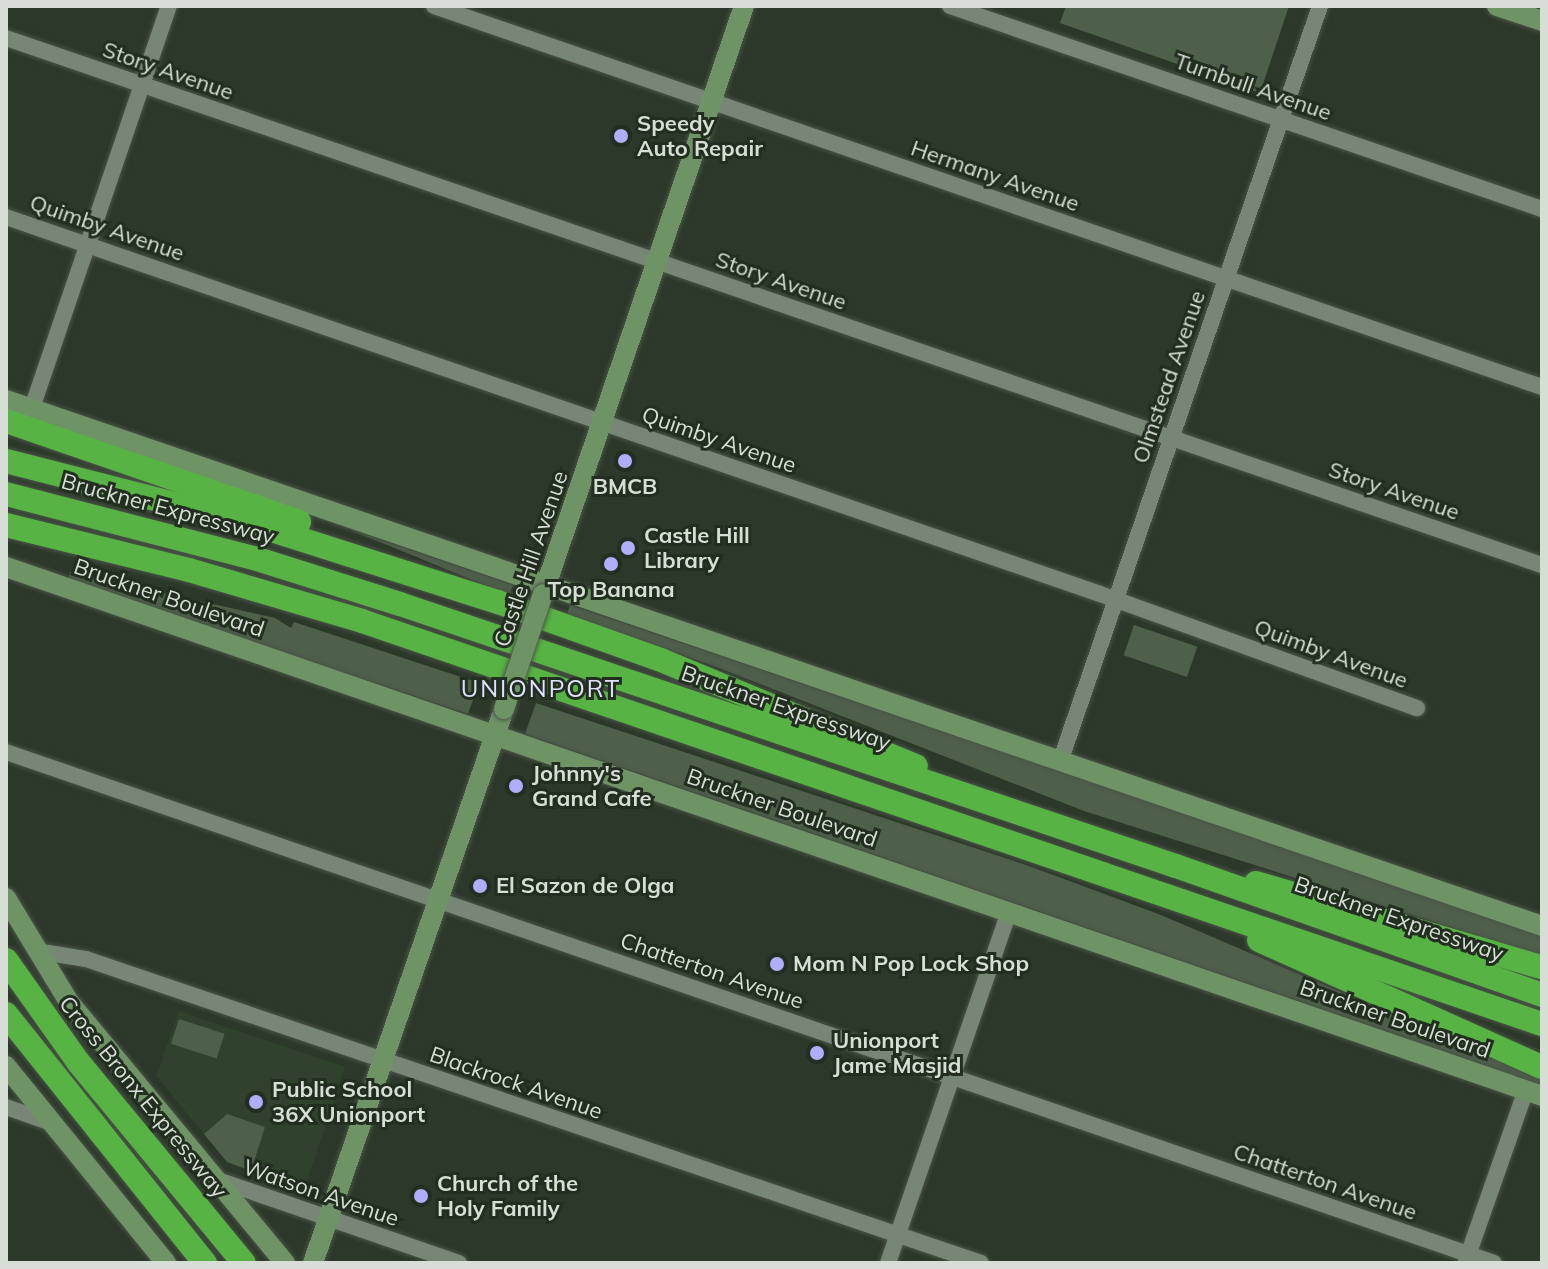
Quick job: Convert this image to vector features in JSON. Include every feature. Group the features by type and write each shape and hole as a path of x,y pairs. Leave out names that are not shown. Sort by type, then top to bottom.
{"highway":[{"path":"6,422 32,419 330,534 472,593"},
{"path":"6,461 241,521 472,593 707,678 854,738 1029,819"},
{"name":"Bruckner Expressway","path":"6,494 180,538 352,588 1029,819 1176,866 1542,995"},
{"path":"6,525 263,591 423,641 1542,1024"},
{"path":"6,540 263,591"},
{"path":"1176,866 1272,886 1542,967"},
{"path":"1186,902 1297,960 1542,1067"},
{"path":"6,950 35,1003"},
{"name":"Cross Bronx Expressway","path":"6,960 95,1083 244,1263"},
{"path":"6,1014 205,1263"}],"main road":[{"name":"Castle Hill Avenue","path":"313,1263 494,735 605,423 744,6"},
{"path":"1497,6 1542,21"},
{"path":"6,400 32,419 1542,926"},
{"name":"Bruckner Boulevard","path":"6,567 1534,1093"},
{"path":"6,898 77,1013 285,1263"},
{"path":"6,1066 166,1263"}],"street":[{"path":"32,419 87,245 169,6"},
{"name":"Hermany Avenue","path":"434,6 1542,387"},
{"name":"Turnbull Avenue","path":"950,6 1542,209"},
{"name":"Olmstead Avenue","path":"1060,762 1320,6"},
{"name":"Story Avenue","path":"6,38 1542,565"},
{"name":"Quimby Avenue","path":"6,217 1116,600 1417,708"},
{"name":"Chatterton Avenue","path":"6,752 952,1077 1467,1259 1494,1263"},
{"path":"888,1263 1009,911"},
{"name":"Blackrock Avenue","path":"36,951 86,959 981,1263"},
{"path":"1467,1259 1534,1093"},
{"path":"6,1107 52,1123"},
{"name":"Watson Avenue","path":"215,1179 459,1263"}],"shaded area":[{"path":"1066,6 1289,6 1260,93 1060,23"},
{"path":"346,528 513,585 509,595"},
{"path":"70,572 275,618 291,628 294,622 479,683 468,714 68,580"},
{"path":"570,605 1542,935 1542,956 1084,811 714,666 567,614"},
{"path":"1134,625 1197,647 1187,677 1124,655"},
{"path":"536,703 1032,867 1161,915 1525,1071 1542,1079 1542,1085 525,734"},
{"name":"Public School 36X Unionport","path":"179,1011 345,1067 304,1190 227,1162 156,1076"},
{"path":"179,1019 225,1034 217,1059 171,1044"},
{"path":"227,1114 265,1127 251,1171 227,1162 204,1134"}],"place":[{"name":"Speedy Auto Repair","path":"621,136"},
{"name":"BMCB","path":"625,461"},
{"name":"Castle Hill Library","path":"628,548"},
{"name":"Top Banana","path":"611,564"},
{"name":"Johnny's Grand Cafe","path":"516,786"},
{"name":"El Sazon de Olga","path":"480,886"},
{"name":"Mom N Pop Lock Shop","path":"777,964"},
{"name":"Unionport Jame Masjid","path":"817,1053"},
{"name":"Public School 36X Unionport","path":"256,1102"},
{"name":"Church of the Holy Family","path":"421,1196"}],"district":[{"name":"UNIONPORT","path":"541,689"}]}
